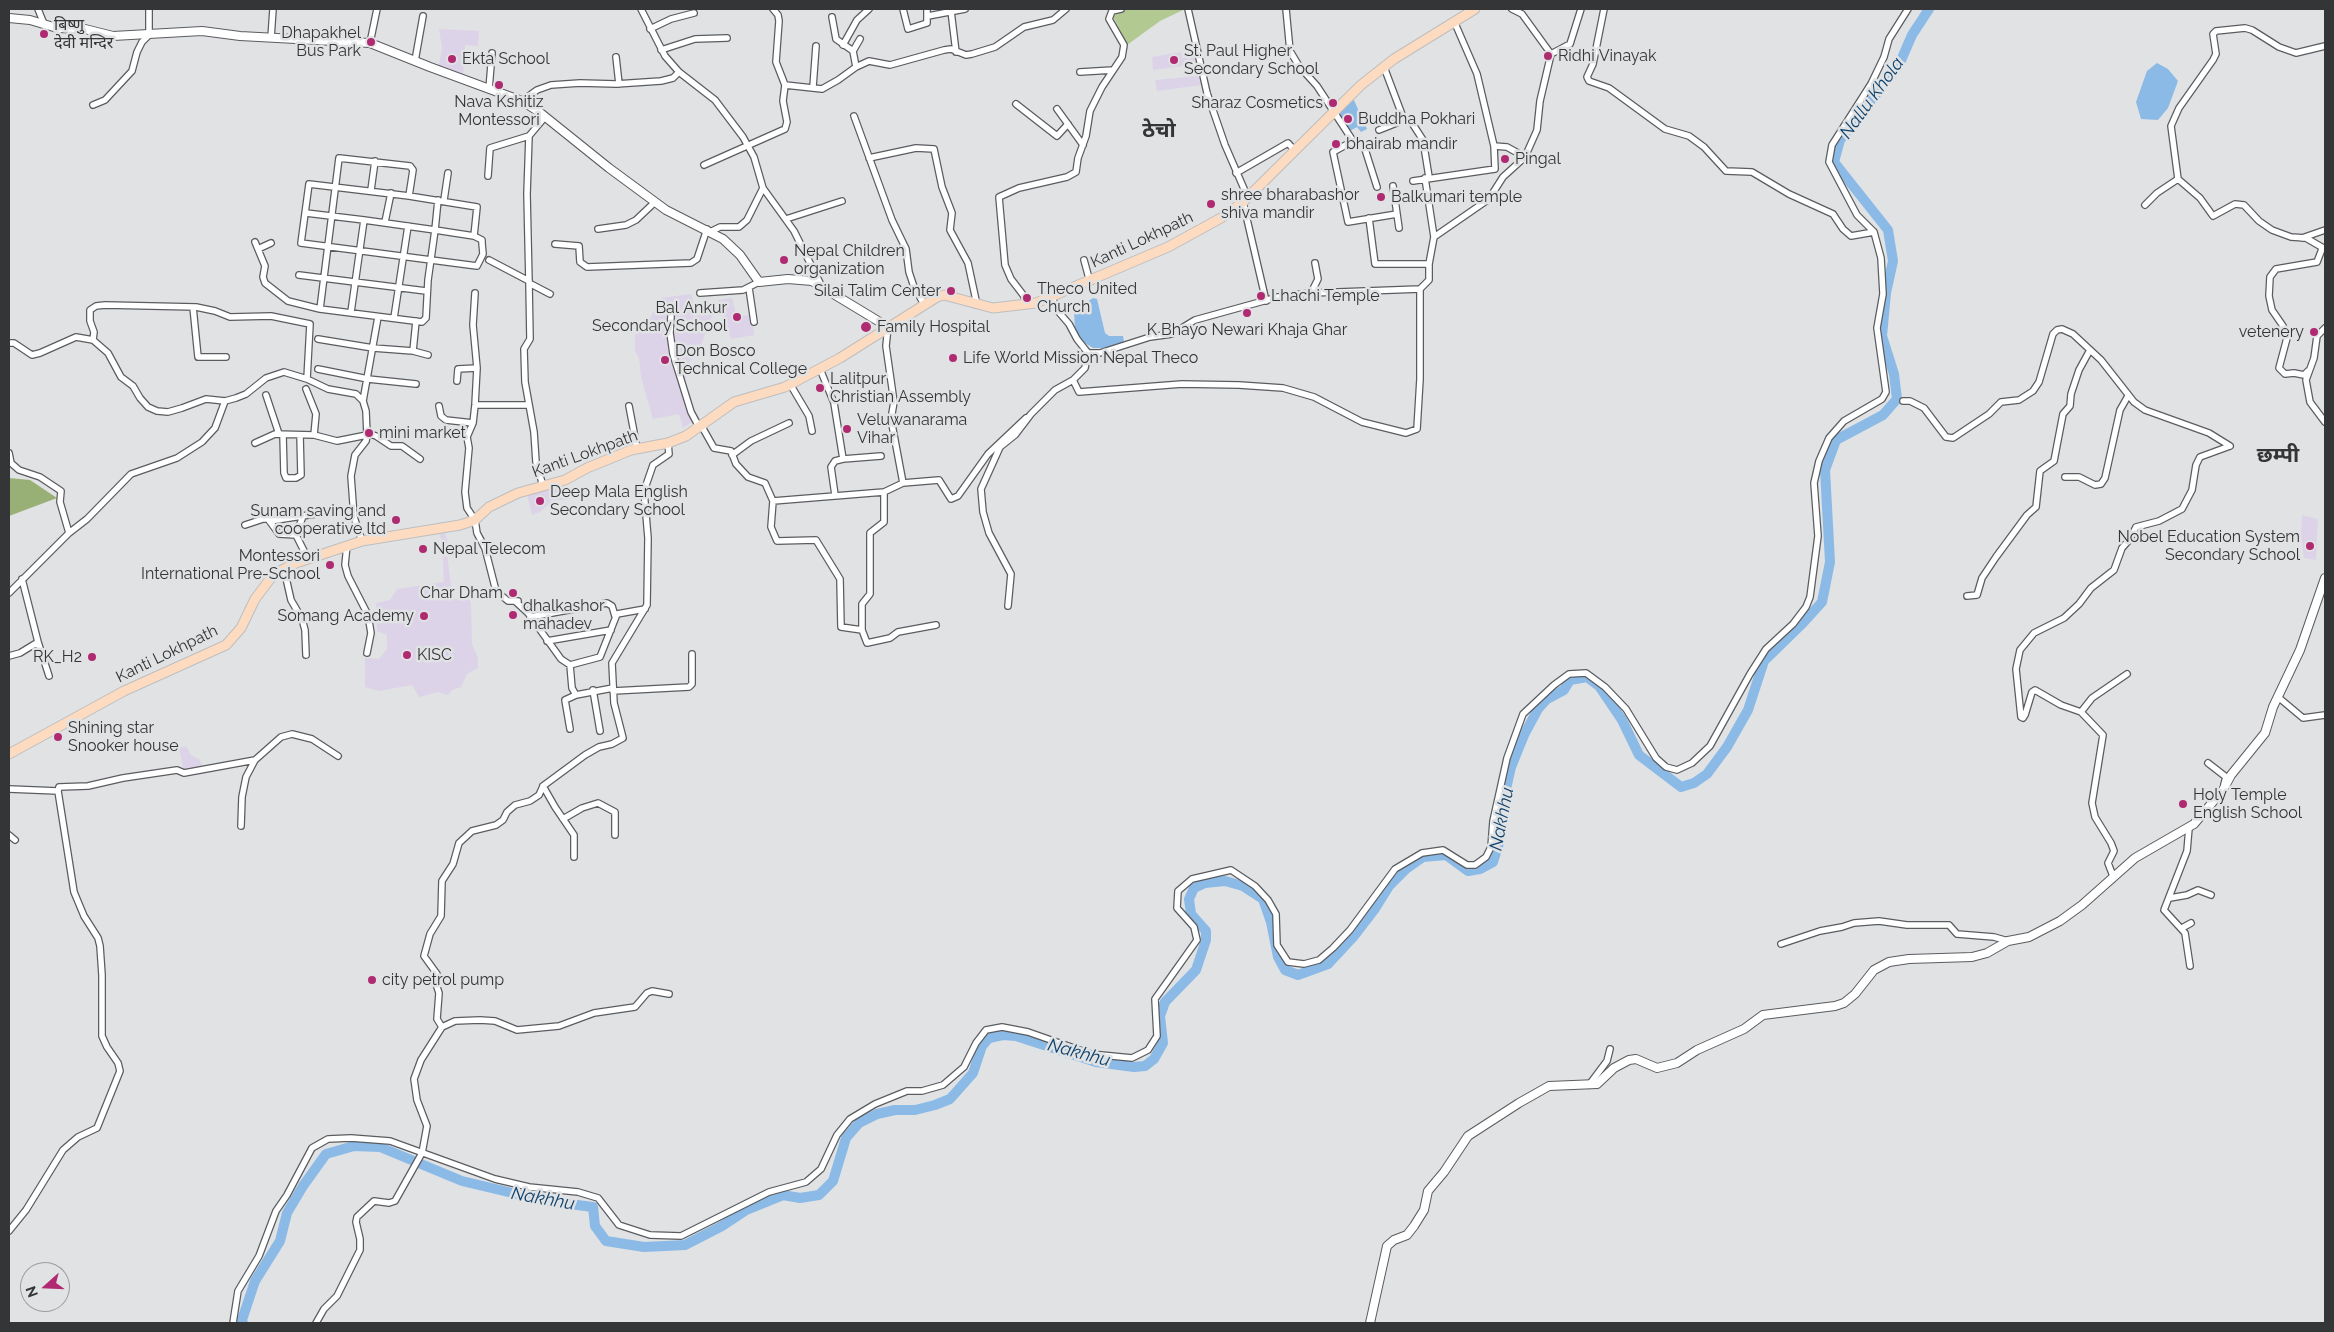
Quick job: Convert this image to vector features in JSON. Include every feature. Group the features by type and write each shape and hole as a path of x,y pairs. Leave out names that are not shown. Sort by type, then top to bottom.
{"main road":[{"name":"Kanti Lokhpath","path":"10,751 124,691 226,645 241,628 254,599 270,579 284,569 362,541 475,520 489,507 506,498 564,480 616,455 686,436 734,402 790,384 820,369 924,304 944,295 993,308 1026,305 1090,282 1168,247 1221,218 1246,200 1361,85 1384,67 1475,9"},
{"path":"9,18 30,20 57,28 84,30 112,36 149,36 202,31 271,38 370,43 522,101 666,210 709,230 740,256 759,282 788,279 812,281 888,327"},
{"path":"1370,1323 1387,1246 1394,1240 1407,1235 1414,1226 1424,1210 1428,1191 1444,1172 1468,1136 1545,1088 1589,1085 1601,1081 1614,1068 1633,1059 1657,1068 1677,1063 1705,1046 1744,1029 1763,1015 1835,1006 1844,1003 1855,994 1874,970 1889,962 1909,959 1972,957 1987,952 2008,941 2029,936 2060,921 2082,905 2135,858 2189,828 2223,790 2231,775 2265,733 2278,697 2300,650 2325,578"}],"street":[{"path":"38,9 44,24"},
{"path":"93,105 105,100 132,71 139,47 149,36 149,9"},
{"path":"271,38 274,9"},
{"path":"370,43 377,9"},
{"path":"641,9 661,50 679,72 715,100 748,146 763,188 801,243 816,278 824,289"},
{"path":"704,165 785,129 787,122 783,100 785,85 776,62 780,27 778,15 773,9"},
{"path":"844,45 857,20 869,9"},
{"path":"903,9 908,28 927,23 927,9"},
{"path":"928,16 961,9"},
{"path":"785,85 826,88 856,66 869,61 890,65 944,50 966,55 995,48 1024,27 1049,22 1066,9"},
{"path":"1026,305 1024,296 1011,279 1005,265 999,197 1019,188 1073,175 1076,172 1090,111 1102,87 1122,57 1124,45 1112,26 1109,14 1121,9"},
{"path":"1188,9 1207,93 1246,200 1266,301"},
{"path":"1286,9 1290,51 1355,141 1364,146 1377,187"},
{"path":"1512,9 1522,14 1551,54"},
{"path":"1434,237 1489,199 1503,177 1525,157 1537,130 1540,101 1551,54 1570,44 1581,9"},
{"path":"1604,9 1593,64 1587,77 1588,81 1609,88 1664,129 1688,136 1704,148 1726,170 1752,172 1781,190 1833,214 1843,229 1851,236 1874,232"},
{"path":"233,1323 238,1291 259,1256 276,1211 287,1195 312,1148 328,1139 351,1138 390,1141 421,1154 495,1179 529,1187 578,1192 598,1198 619,1225 650,1235 681,1236 769,1192 806,1182 821,1169 837,1135 850,1119 875,1104 907,1092 922,1091 942,1085 964,1067 976,1043 986,1030 1002,1028 1028,1032 1091,1054 1132,1058 1148,1050 1157,1036 1155,999 1197,940 1194,927 1177,908 1178,891 1192,879 1231,870 1255,886 1268,900 1276,914 1277,945 1288,962 1304,964 1319,960 1333,948 1350,930 1395,869 1422,853 1443,850 1466,865 1475,865 1486,857 1491,847 1493,821 1507,758 1523,714 1554,685 1569,674 1586,673 1605,687 1626,709 1656,758 1666,767 1677,770 1692,763 1710,746 1766,649 1793,624 1806,607 1810,597 1818,536 1814,482 1819,461 1829,438 1844,421 1882,399 1886,392 1877,328 1883,294 1881,258 1874,232 1857,215 1829,162 1832,145 1871,84 1884,57 1889,39 1908,9"},
{"path":"951,11 956,52"},
{"path":"650,29 671,19 694,13"},
{"path":"415,61 423,16"},
{"path":"832,17 834,34 838,41 853,51"},
{"path":"1413,180 1494,170 1494,146 1477,74 1454,21"},
{"path":"2325,46 2296,53 2279,47 2252,30 2245,28 2216,31 2213,34 2216,54 2179,108 2172,126 2178,179 2184,187 2195,193 2213,216 2235,204 2244,205 2259,221 2272,230 2291,238 2302,238 2325,230"},
{"path":"661,50 695,39 727,38"},
{"path":"856,66 853,51 860,39"},
{"path":"813,87 816,46"},
{"path":"489,89 492,53"},
{"path":"616,57 619,84"},
{"path":"1384,67 1404,120"},
{"path":"1080,72 1113,70"},
{"path":"522,101 537,90 551,86 580,83 619,84 667,80 679,72"},
{"path":"1016,104 1057,136 1068,124"},
{"path":"1057,109 1083,145"},
{"path":"854,116 892,220 906,249 911,279 924,304"},
{"path":"488,176 490,148 529,136 545,117"},
{"path":"1052,297 1057,310 1069,324 1076,339 1088,353 1100,353 1150,337 1172,334 1195,320 1278,297 1311,293 1420,289 1429,280 1428,264 1434,237 1423,140 1412,123 1404,120 1379,130"},
{"path":"529,136 527,194 530,339 524,348 524,360 528,405 534,432 536,462 543,486"},
{"path":"1355,141 1332,152 1348,222 1397,214"},
{"path":"1236,173 1288,143 1295,151"},
{"path":"1494,146 1504,146 1525,157"},
{"path":"869,158 916,148 934,149 942,187 952,213 950,230 968,262 977,305"},
{"path":"320,309 340,158 412,167 409,196"},
{"path":"371,190 376,161"},
{"path":"254,242 265,266 263,279 270,288 288,301 320,309 424,322 426,318 426,291 435,230 448,173"},
{"path":"2144,205 2178,179"},
{"path":"306,213 385,222 479,237 482,243 482,254 477,266 301,244 309,184 371,190 477,207 474,236"},
{"path":"1393,186 1399,228"},
{"path":"556,244 579,246 580,262 587,267 691,263 697,259 709,230 736,228 743,224 763,188"},
{"path":"385,222 390,193"},
{"path":"786,220 842,200"},
{"path":"598,229 626,225 636,220 655,202"},
{"path":"1369,218 1374,264 1428,264"},
{"path":"351,312 364,220"},
{"path":"394,318 408,226"},
{"path":"2302,238 2324,249 2317,262 2276,269 2270,277 2269,296 2272,310 2283,326 2287,338 2280,368 2282,373 2304,375 2308,371"},
{"path":"258,250 271,243"},
{"path":"489,260 550,294"},
{"path":"1084,260 1090,282"},
{"path":"1311,293 1318,279 1315,263"},
{"path":"298,275 426,291"},
{"path":"700,293 749,288 759,282"},
{"path":"749,288 754,322"},
{"path":"1073,380 1079,392 1182,384 1283,388 1314,397 1362,422 1406,433 1417,429 1420,379 1420,289"},
{"path":"476,293 472,325 477,368 475,405 473,423 467,437 469,448 465,492 467,508 475,520 477,532 485,548 495,581 496,591 508,602 517,601 561,659 570,665 600,657 615,616 612,606 608,603 530,617"},
{"path":"93,340 94,332 89,314 92,308 96,306 193,307 215,311 230,317 271,316 310,324 307,379"},
{"path":"193,307 198,357 226,357"},
{"path":"671,316 670,333 673,354 691,412 714,448 731,451 736,464 748,478 765,483 772,501 771,526 777,542 816,540 840,578 841,627 862,630"},
{"path":"363,401 378,317"},
{"path":"413,351 416,321"},
{"path":"888,327 886,346 894,402 891,419 903,483"},
{"path":"2325,328 2317,336 2314,358 2306,380 2308,397 2319,416 2325,422"},
{"path":"1903,401 1910,401 1924,408 1946,437 1950,439 1988,414 2001,402 2020,400 2033,391 2039,382 2053,334 2057,330 2062,329 2073,334 2090,350 2128,396 2145,410 2201,429 2230,446 2200,457 2196,465 2192,490 2182,509 2159,521 2136,527 2130,539 2122,548 2114,570 2091,588 2079,604 2064,618 2034,633 2020,650 2016,668 2019,715 2023,718 2025,715 2032,692 2035,690 2061,705 2081,712 2102,732 2104,738 2092,804 2095,818 2114,851 2108,863 2113,876"},
{"path":"9,342 14,343 32,355 76,337 93,340 108,353 121,377 133,386 148,407 157,411 168,412 206,400 225,400 246,394 266,378 284,372 307,379 328,389 356,394 363,401 366,411 367,434 361,448 355,455 351,476 354,517 362,541"},
{"path":"318,339 373,348 413,351 428,355"},
{"path":"1967,596 1977,595 1982,578 2027,514 2038,503 2040,471 2054,461 2063,414 2070,406 2071,394 2079,370 2090,350"},
{"path":"1008,606 1011,574 990,533 983,512 981,489 1000,447 1015,435 1031,414 1054,390 1073,380 1085,368 1088,353"},
{"path":"457,381 458,369 477,368"},
{"path":"318,369 368,379 416,384"},
{"path":"820,369 834,403 843,459"},
{"path":"790,384 809,416 812,431"},
{"path":"306,389 316,414 314,435"},
{"path":"266,395 281,435 286,478 301,476 300,435"},
{"path":"2065,477 2080,477 2095,485 2101,484 2105,478 2120,410 2128,396"},
{"path":"9,593 131,474 177,458 202,442 215,428 225,400"},
{"path":"475,405 528,405"},
{"path":"439,406 441,416 446,420 473,423"},
{"path":"629,406 638,448"},
{"path":"772,501 884,492 903,483 939,480 951,499 958,496 988,454 1019,423 1031,414"},
{"path":"732,455 750,441 789,424"},
{"path":"255,443 281,435 314,435 337,441 367,434 376,436 391,446 402,446 420,459"},
{"path":"442,1027 437,1019 439,993 436,984 437,974 424,956 430,934 441,916 442,881 453,864 459,843 472,831 496,825 503,820 507,812 515,805 530,801 540,795 543,786 585,755 599,747 612,744 623,738 614,703 612,663 645,609 648,595 648,538 644,491 653,465 669,454 668,442"},
{"path":"9,453 11,463 19,470 40,477 61,491 60,502 69,533"},
{"path":"835,495 831,466 835,461 880,456"},
{"path":"884,492 884,522 870,532 870,594 862,604 862,630 867,644 890,638 898,632 936,625"},
{"path":"245,525 263,518 270,521 328,512"},
{"path":"303,516 296,535 308,559"},
{"path":"270,521 279,534 296,535"},
{"path":"347,545 345,565 348,576 368,615 371,633 367,653"},
{"path":"284,569 291,600 302,619 305,630 306,655"},
{"path":"22,579 49,676"},
{"path":"615,616 645,609"},
{"path":"547,641 611,630"},
{"path":"9,656 20,653 38,642"},
{"path":"570,729 565,700 593,690 689,686 692,684 692,654"},
{"path":"570,665 572,688 576,695"},
{"path":"2081,712 2092,698 2127,674"},
{"path":"593,690 600,731"},
{"path":"2278,697 2303,718 2325,715"},
{"path":"241,826 246,777 255,760 281,737 292,734 312,739 338,756"},
{"path":"9,789 58,790 59,787 88,786 123,778 177,770 184,772 255,760"},
{"path":"2208,763 2226,777 2223,790"},
{"path":"543,786 574,835 574,857"},
{"path":"9,1231 26,1210 63,1150 78,1137 97,1128 120,1071 118,1063 102,1036 103,983 100,946 98,938 84,916 74,892 58,790"},
{"path":"563,818 582,808 598,803 615,812 616,835"},
{"path":"2189,828 2187,851 2164,910 2182,928 2186,936 2190,966"},
{"path":"9,835 15,840"},
{"path":"2170,898 2187,895 2198,890 2211,895"},
{"path":"1781,944 1820,931 1854,923 1873,921 1907,925 1949,925 1957,934 2008,941"},
{"path":"2182,928 2192,923"},
{"path":"316,1323 324,1309 337,1296 360,1250 357,1217 374,1201 389,1203 394,1201 421,1154 427,1126 417,1100 414,1078 421,1060 442,1027 455,1020 495,1022 517,1030 559,1026 594,1013 635,1008 647,993 652,991 669,994"},
{"path":"1589,1085 1607,1061 1610,1049"}],"shaded area":[{"name":"Ekta School","path":"439,29 479,31 478,46 465,45 463,77 438,69 442,48"},
{"name":"St. Paul Higher Secondary School","path":"1181,52 1182,58 1195,56 1196,64 1153,70 1152,57"},
{"path":"1198,76 1201,85 1157,91 1155,80"},
{"name":"Don Bosco Technical College","path":"691,294 694,303 719,303 719,308 714,311 698,353 690,361 685,381 692,422 683,428 679,414 653,419 641,377 639,358 635,351 635,335 645,327 661,298"},
{"name":"Bal Ankur Secondary School","path":"732,298 736,314 740,316 749,315 750,322 753,321 754,335 731,339 718,300"},
{"name":"Deep Mala English Secondary School","path":"560,484 566,500 553,500 540,512 532,515 527,494"},
{"name":"Nobel Education System Secondary School","path":"2302,515 2318,519 2316,560 2304,558 2301,535"},
{"name":"Somang Academy","path":"445,532 448,544 447,555 453,599 470,600 471,603 472,644 478,658 478,668 467,674 461,687 452,690 448,695 438,692 419,697 412,685 379,691 365,687 365,658 379,659 387,649 387,635 377,631 376,603 390,600 397,589 444,582 442,543 439,533"},
{"path":"186,746 191,755 200,760 203,768 184,771 179,748"}],"green space":[{"path":"1127,9 1183,10 1160,21 1127,45 1113,16"},
{"path":"9,478 30,480 57,498 9,516"}],"water":[{"path":"2157,63 2168,69 2178,81 2168,108 2158,120 2141,119 2136,102 2147,71"},
{"name":"Buddha Pokhari","path":"1353,98 1367,129 1361,132 1357,127 1348,132 1337,114"},
{"path":"1093,298 1097,299 1105,333 1109,336 1123,336 1124,342 1107,348 1093,348 1082,341 1075,330 1074,311"}],"waterway":[{"name":"Nakhhu","path":"243,1323 242,1320 255,1281 280,1241 287,1213 303,1186 326,1154 354,1146 380,1147 462,1181 546,1201 593,1207 595,1226 606,1241 644,1247 685,1245 722,1226 746,1210 783,1195 800,1198 819,1195 833,1181 846,1138 859,1123 877,1114 895,1110 915,1110 950,1099 973,1073 982,1046 989,1038 1003,1035 1016,1036 1096,1062 1134,1067 1145,1066 1154,1059 1163,1043 1160,1016 1165,1002 1196,970 1206,940 1206,931 1191,914 1189,899 1194,888 1205,883 1225,881 1243,886 1263,899 1271,922 1278,957 1285,970 1298,975 1328,964 1354,936 1389,886 1406,869 1423,857 1446,855 1468,871 1480,869 1493,862 1499,843 1504,798 1511,767 1524,735 1538,709 1547,699 1564,690 1570,680 1587,677 1599,686 1622,720 1639,755 1681,787 1694,783 1707,774 1727,747 1748,710 1764,661 1822,602 1830,562 1825,470 1836,440 1883,415 1897,399 1894,374 1882,336 1886,293 1893,261 1888,230 1834,162 1840,140 1899,65 1912,35 1929,9"}],"place":[{"name":"बिष्णु देवी मन्दिर","path":"44,34"},
{"name":"Dhapakhel Bus Park","path":"371,42"},
{"name":"Ridhi Vinayak","path":"1548,56"},
{"name":"Ekta School","path":"452,59"},
{"name":"St. Paul Higher Secondary School","path":"1174,60"},
{"name":"Nava Kshitiz Montessori","path":"499,85"},
{"name":"Sharaz Cosmetics","path":"1333,103"},
{"name":"Buddha Pokhari","path":"1348,119"},
{"name":"bhairab mandir","path":"1336,144"},
{"name":"Pingal","path":"1505,159"},
{"name":"Balkumari temple","path":"1381,197"},
{"name":"shree bharabashor shiva mandir","path":"1211,204"},
{"name":"Nepal Children organization","path":"784,260"},
{"name":"Silai Talim Center","path":"951,291"},
{"name":"Lhachi Temple","path":"1261,296"},
{"name":"Theco United Church","path":"1027,298"},
{"name":"K Bhayo Newari Khaja Ghar","path":"1247,313"},
{"name":"Bal Ankur Secondary School","path":"737,317"},
{"name":"Family Hospital","path":"866,327"},
{"name":"vetenery","path":"2314,332"},
{"name":"Life World Mission Nepal Theco","path":"953,358"},
{"name":"Don Bosco Technical College","path":"665,360"},
{"name":"Lalitpur Christian Assembly","path":"820,388"},
{"name":"Veluwanarama Vihar","path":"847,429"},
{"name":"mini market","path":"369,433"},
{"name":"Deep Mala English Secondary School","path":"540,501"},
{"name":"Sunam saving and cooperative ltd","path":"396,520"},
{"name":"Nobel Education System Secondary School","path":"2310,546"},
{"name":"Nepal Telecom","path":"423,549"},
{"name":"Montessori International Pre-School","path":"330,565"},
{"name":"Char Dham","path":"513,593"},
{"name":"dhalkashor mahadev","path":"513,615"},
{"name":"Somang Academy","path":"424,616"},
{"name":"KISC","path":"407,655"},
{"name":"RK_H2","path":"92,657"},
{"name":"Shining star Snooker house","path":"58,737"},
{"name":"Holy Temple English School","path":"2183,804"},
{"name":"city petrol pump","path":"372,980"}],"district":[{"name":"ठेचो","path":"1159,131"},
{"name":"छम्पी","path":"2278,456"}],"water label":[{"name":"Nallu Khola","path":"1872,98"}]}
